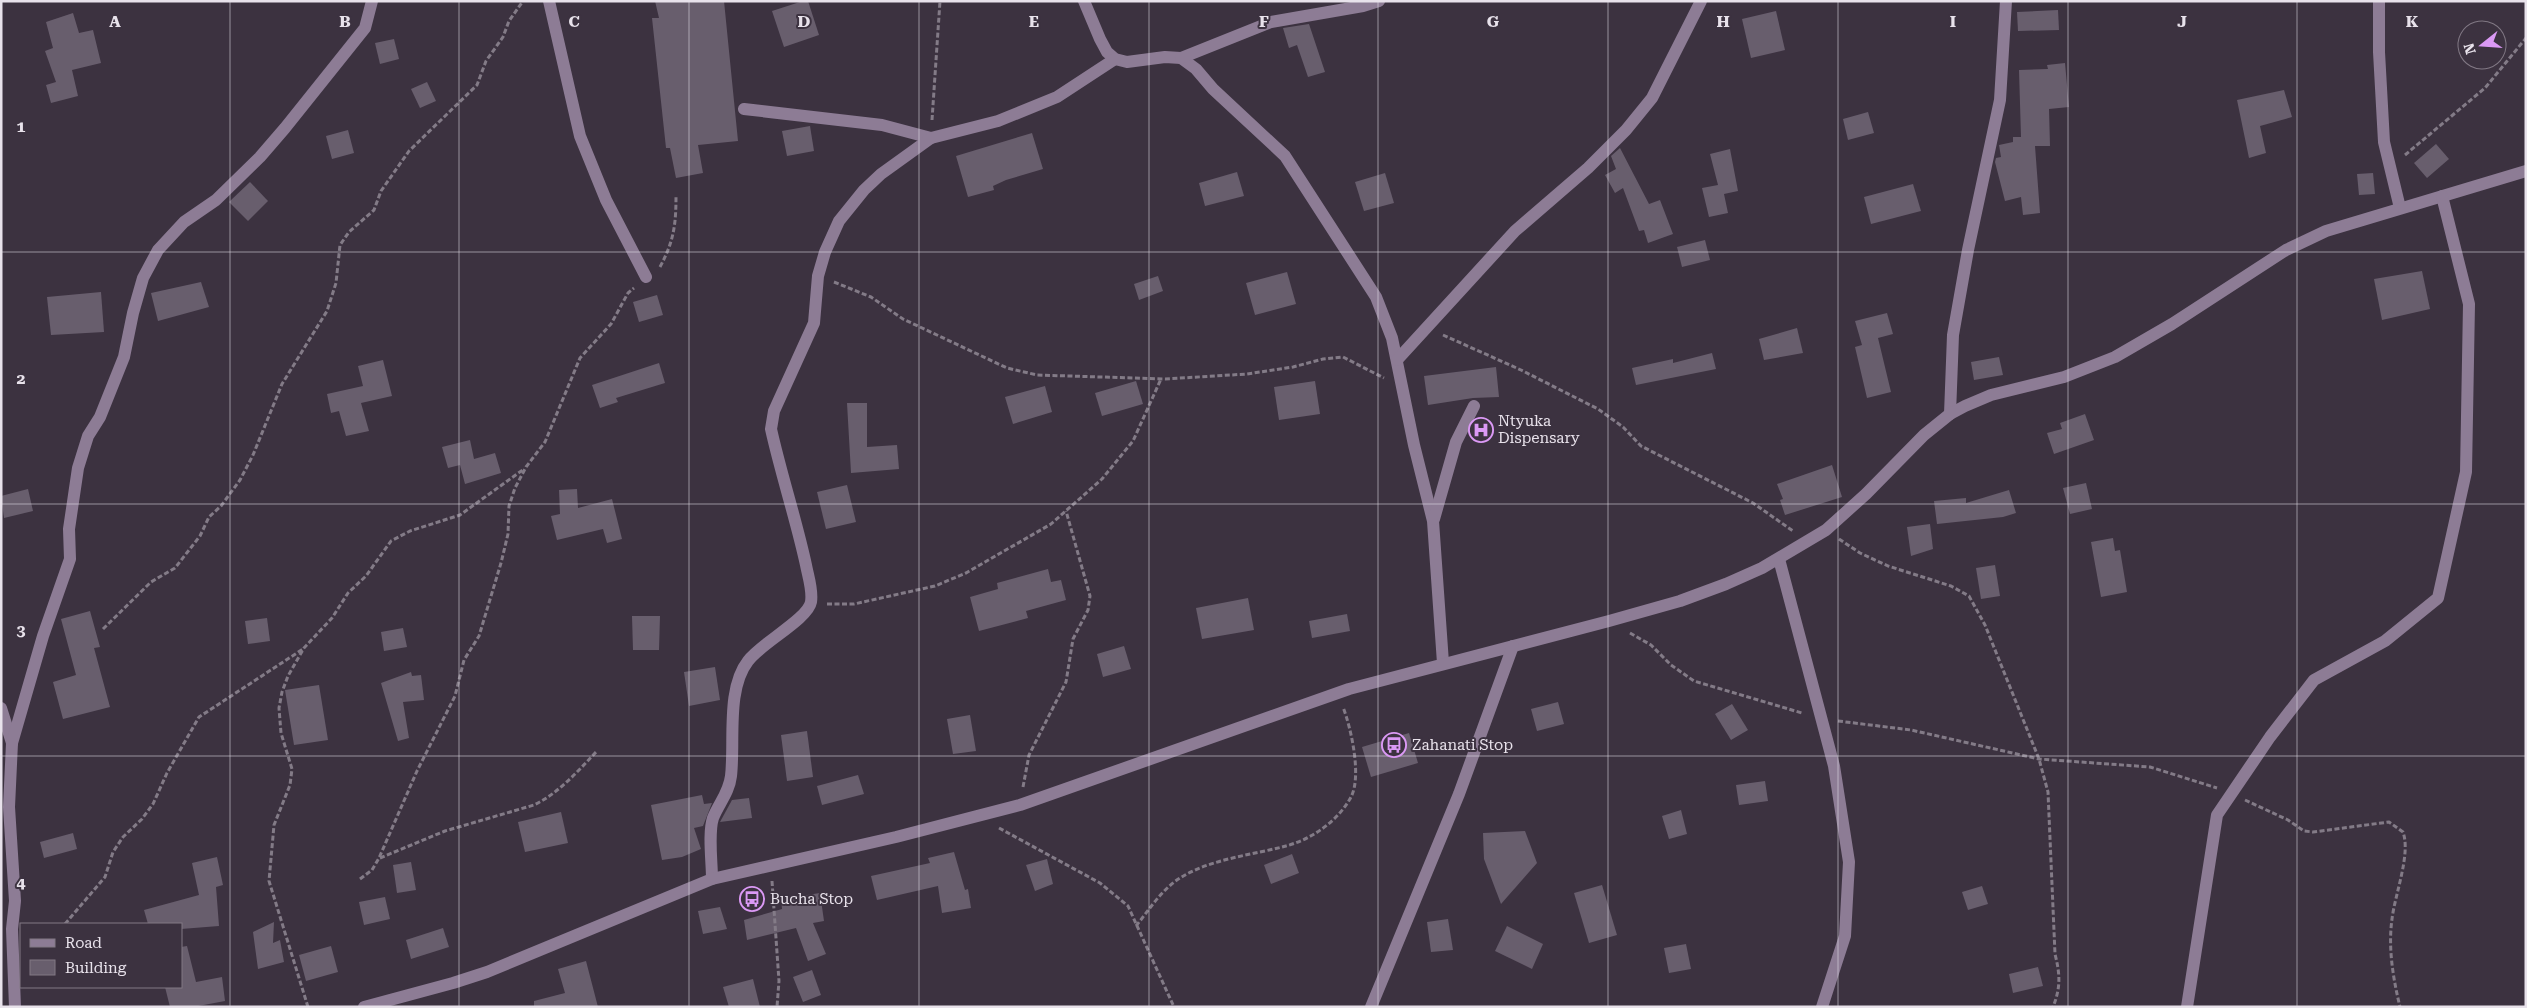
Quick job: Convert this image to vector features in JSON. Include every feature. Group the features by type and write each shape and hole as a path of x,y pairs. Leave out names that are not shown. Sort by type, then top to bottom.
{"street":[{"path":"15,1007 12,929 15,901 9,807 12,743 43,636 70,560 69,529 78,468 88,436 100,417 124,357 133,313 143,278 158,250 184,222 216,200 285,128 365,28 372,1"},
{"path":"549,1 580,136 606,200 646,277"},
{"path":"1084,1 1107,52 1115,60 1126,62 1165,57 1182,58 1271,22 1363,6 1379,1"},
{"path":"1397,360 1515,231 1588,168 1626,130 1652,98 1701,1"},
{"path":"1950,414 1953,335 1968,250 2000,100 2006,1"},
{"path":"2379,1 2379,52 2384,142 2400,208"},
{"path":"1182,58 1196,69 1213,89 1285,156 1376,297 1392,338 1433,521 1443,663"},
{"path":"712,879 713,818 726,795 731,776 734,707 740,676 747,662 758,650 805,614 811,604 811,592 804,557 771,428 774,411 814,322 818,276 825,252 839,221 864,190 881,174 931,138 998,120 1057,97 1115,60"},
{"path":"744,109 882,125 931,138"},
{"path":"364,1007 453,983 495,969 712,879 979,817 1020,805 1337,693 1443,663 1609,621 1680,601 1726,584 1779,558 1826,530 1866,494 1924,435 1950,414 1976,400 2064,377 2115,357 2172,324 2300,242 2334,228 2526,171"},
{"path":"2187,1007 2217,815 2270,737 2314,680 2385,640 2438,598 2466,472 2469,304 2442,196"},
{"path":"1433,521 1456,442 1474,406"},
{"path":"1779,558 1834,766 1849,862 1845,936 1822,1007"},
{"path":"1371,1007 1459,794 1513,646"},
{"path":"1,708 12,743"}],"path":[{"path":"103,628 151,582 175,568 200,536 209,516 240,480 253,455 282,384 327,311 336,283 340,245 349,232 374,210 381,191 410,151 476,85 486,61 523,1"},
{"path":"931,138 940,1"},
{"path":"2392,174 2407,152 2485,88 2526,38"},
{"path":"360,879 372,870 379,858 417,771 455,696 464,660 479,636 506,544 509,506 526,467 545,442 580,358 611,324 628,293 659,268 668,252 676,228 676,196"},
{"path":"818,276 871,297 903,319 1007,368 1037,375 1160,379 1247,374 1293,368 1323,359 1343,357 1402,388"},
{"path":"1427,328 1521,370 1598,409 1623,427 1641,446 1753,502 1808,542"},
{"path":"811,604 854,604 935,586 966,573 1051,524 1102,479 1133,441 1160,379"},
{"path":"66,923 105,878 118,844 153,804 166,773 198,717 304,648 332,618 348,593 366,576 391,541 410,531 460,515 526,467"},
{"path":"1020,805 1029,756 1066,682 1073,639 1088,610 1090,596 1066,511"},
{"path":"1826,530 1860,553 1888,566 1951,586 1970,596 1985,625 2039,758 2048,792 2055,954 2060,976 2054,1007"},
{"path":"1609,621 1651,645 1671,666 1694,681 1820,717 1863,726 1911,730 2039,758 2150,767 2209,784 2288,820 2304,830 2313,832 2389,822 2403,832 2406,851 2392,921 2390,957 2400,1007"},
{"path":"304,648 282,692 280,708 281,733 292,769 290,785 274,825 269,881 308,1007"},
{"path":"1136,926 1159,898 1179,879 1195,870 1288,845 1314,834 1334,820 1352,796 1356,776 1348,721 1337,693"},
{"path":"379,858 445,831 534,805 545,800 572,777 597,750"},
{"path":"979,817 1100,883 1128,906 1174,1007"},
{"path":"772,865 779,981 777,1007"}],"building":[{"path":"655,1 724,1 738,141 698,145 703,173 676,178 670,148 666,148 652,18 659,18"},
{"path":"808,1 819,35 784,47 772,11"},
{"path":"2058,10 2059,30 2018,31 2017,12"},
{"path":"1776,11 1785,50 1751,58 1742,19"},
{"path":"73,13 79,33 93,30 101,63 72,70 78,96 51,103 46,85 56,82 45,51 53,48 46,22"},
{"path":"1309,24 1325,72 1308,77 1297,45 1289,48 1283,28"},
{"path":"394,39 399,59 380,64 375,43"},
{"path":"2065,63 2069,107 2049,109 2050,146 2035,146 2040,213 2023,215 2021,197 2005,201 1995,162 1996,158 2001,157 1999,145 2013,142 2013,137 2021,137 2019,70 2048,69 2047,65"},
{"path":"427,82 436,101 420,108 411,89"},
{"path":"2284,90 2292,117 2260,126 2266,153 2249,158 2237,100"},
{"path":"1868,112 1874,133 1848,140 1843,119"},
{"path":"810,126 814,151 787,156 782,131"},
{"path":"348,130 354,153 332,159 326,136"},
{"path":"1032,133 1043,169 1006,180 993,186 994,190 968,197 956,156"},
{"path":"2436,144 2449,159 2427,178 2414,163"},
{"path":"1620,148 1649,204 1660,200 1673,234 1648,243 1644,230 1639,231 1623,188 1615,193 1605,175 1616,169 1611,156"},
{"path":"1730,149 1738,191 1724,194 1728,213 1709,217 1702,188 1718,185 1710,154"},
{"path":"1237,172 1244,196 1205,206 1199,183"},
{"path":"1385,173 1394,203 1364,211 1355,182"},
{"path":"2373,173 2375,194 2359,195 2357,174"},
{"path":"250,182 268,201 248,221 229,202"},
{"path":"1913,184 1921,211 1871,224 1864,197"},
{"path":"1705,240 1710,260 1682,267 1677,247"},
{"path":"2422,271 2430,309 2382,320 2374,279"},
{"path":"1287,272 1296,304 1255,315 1246,283"},
{"path":"1158,276 1163,291 1139,300 1134,284"},
{"path":"201,282 209,307 158,321 151,293"},
{"path":"101,292 104,332 51,335 47,297"},
{"path":"657,295 663,315 639,322 633,302"},
{"path":"1887,313 1893,334 1878,338 1891,392 1867,398 1855,347 1862,345 1855,321"},
{"path":"1797,328 1803,353 1764,360 1759,339"},
{"path":"1712,353 1716,369 1636,385 1632,368 1673,359 1673,363"},
{"path":"1999,357 2003,375 1974,380 1971,362"},
{"path":"383,360 392,396 361,403 369,431 346,436 339,411 331,413 327,394 363,386 358,366"},
{"path":"659,363 665,383 616,398 618,402 600,408 592,385"},
{"path":"1496,367 1499,397 1473,398 1428,405 1424,376"},
{"path":"1136,381 1143,404 1102,416 1095,393"},
{"path":"1315,381 1320,414 1279,420 1274,387"},
{"path":"1045,386 1052,412 1013,424 1005,397"},
{"path":"847,403 867,403 867,447 897,445 899,469 851,473"},
{"path":"2085,414 2094,440 2054,454 2047,433 2062,429 2060,423"},
{"path":"470,440 474,459 495,453 501,473 465,484 460,465 448,468 442,447"},
{"path":"1832,465 1842,497 1785,515 1780,500 1783,499 1777,484"},
{"path":"2086,483 2092,509 2070,514 2063,488"},
{"path":"847,485 856,522 826,529 817,492"},
{"path":"28,489 33,511 4,518 1,496"},
{"path":"577,489 578,508 612,499 622,539 607,543 603,529 557,540 551,516 560,514 559,490"},
{"path":"2009,490 2016,513 2003,517 1937,524 1934,501 1966,498 1966,503"},
{"path":"1930,524 1933,549 1911,556 1907,527"},
{"path":"2113,538 2115,551 2120,550 2127,592 2101,597 2091,542"},
{"path":"1995,565 2000,596 1981,599 1976,568"},
{"path":"1048,569 1051,582 1061,580 1066,600 1026,611 1028,618 979,631 970,597 998,589 997,583"},
{"path":"1248,598 1254,630 1202,639 1196,608"},
{"path":"90,611 100,647 94,648 110,707 63,719 53,682 76,675 61,619"},
{"path":"1347,614 1350,631 1312,638 1309,621"},
{"path":"632,616 660,616 659,650 633,650"},
{"path":"267,618 270,641 248,644 245,621"},
{"path":"403,628 407,647 384,651 381,632"},
{"path":"1124,646 1131,669 1103,677 1097,654"},
{"path":"715,667 720,700 689,706 684,672"},
{"path":"411,672 412,676 421,675 424,700 403,702 409,738 398,741 381,683"},
{"path":"319,685 328,740 294,745 285,690"},
{"path":"1558,702 1564,724 1537,731 1531,709"},
{"path":"1732,704 1748,730 1731,740 1715,714"},
{"path":"970,715 976,751 953,754 947,719"},
{"path":"807,731 813,777 787,781 781,735"},
{"path":"1409,733 1418,763 1371,777 1362,747"},
{"path":"858,775 864,794 822,805 817,786"},
{"path":"1765,781 1768,801 1739,805 1736,785"},
{"path":"702,795 704,804 712,803 703,826 694,828 701,849 682,857 662,860 651,805"},
{"path":"749,798 752,818 720,822 732,800"},
{"path":"1681,810 1687,834 1669,839 1662,816"},
{"path":"561,812 568,843 525,852 518,822"},
{"path":"1525,831 1537,863 1501,904 1484,859 1483,833"},
{"path":"73,833 77,849 44,858 40,842"},
{"path":"954,852 965,890 968,889 971,908 942,913 938,886 877,900 871,876 930,863 928,858"},
{"path":"1292,854 1299,873 1271,884 1264,865"},
{"path":"217,857 223,885 216,887 219,926 182,929 182,923 148,923 144,910 199,895 192,863"},
{"path":"1047,859 1053,884 1035,891 1026,865"},
{"path":"411,862 416,890 397,893 393,865"},
{"path":"1602,885 1617,935 1589,943 1574,893"},
{"path":"1982,886 1988,904 1968,910 1962,892"},
{"path":"820,893 824,921 813,923 826,954 808,961 796,928 747,940 744,920 782,909 781,899"},
{"path":"385,897 390,919 364,925 359,902"},
{"path":"720,907 727,929 703,934 698,911"},
{"path":"1448,919 1453,950 1431,952 1427,922"},
{"path":"274,922 273,943 280,940 284,962 258,969 253,932"},
{"path":"1507,926 1543,944 1532,969 1495,951"},
{"path":"443,928 449,947 411,959 406,940"},
{"path":"1686,944 1691,969 1669,973 1664,948"},
{"path":"187,946 196,982 222,977 225,1001 193,1007 170,1007 165,988 182,988 182,947"},
{"path":"331,946 338,972 306,981 299,955"},
{"path":"586,961 598,1007 534,1007 534,1001 565,993 558,969"},
{"path":"2038,967 2043,986 2013,993 2009,974"},
{"path":"812,970 821,995 803,1002 793,977"},
{"path":"753,979 760,1007 729,1007 723,987"}],"place":[{"name":"Ntyuka Dispensary","path":"1481,430"},
{"name":"Zahanati Stop","path":"1394,745"},
{"name":"Bucha Stop","path":"752,899"}]}
